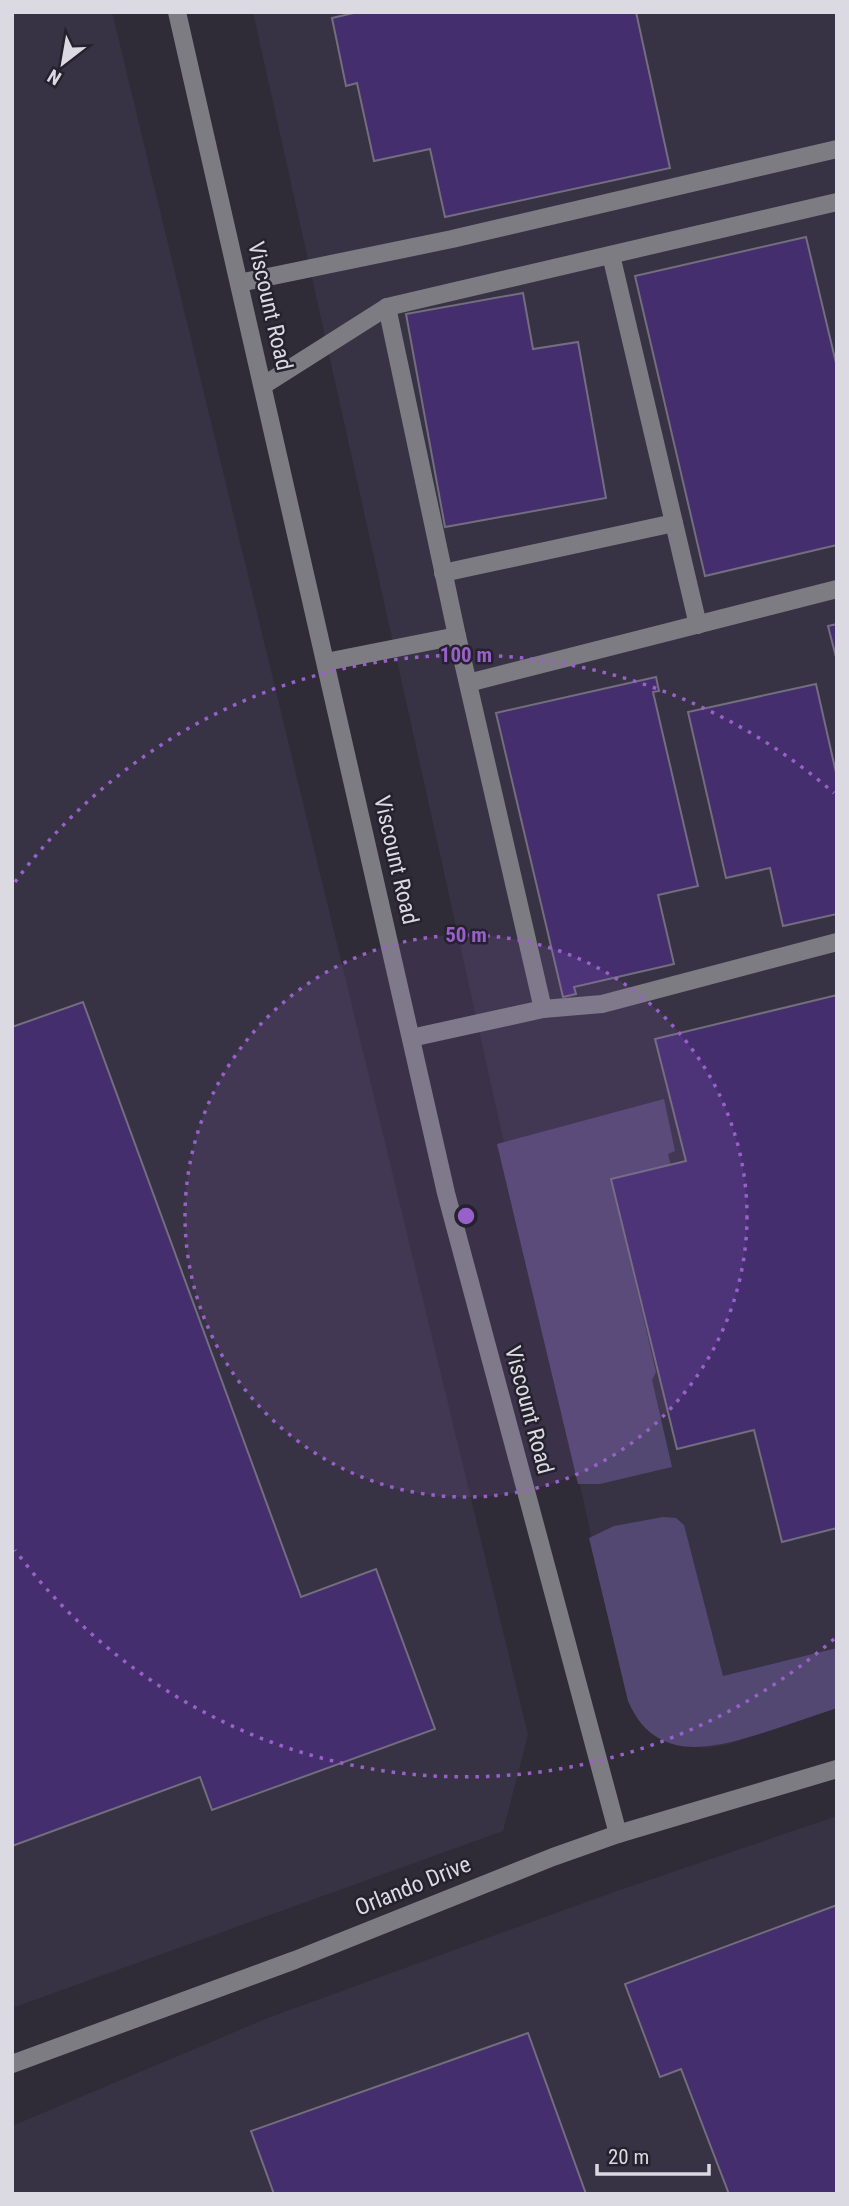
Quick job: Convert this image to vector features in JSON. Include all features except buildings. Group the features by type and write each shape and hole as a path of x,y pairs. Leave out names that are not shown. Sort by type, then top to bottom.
{"street":[{"name":"Viscount Road","path":"177,12 446,1193 618,1835"},
{"path":"239,283 465,236 837,149"},
{"path":"264,385 387,307 837,202"},
{"path":"611,255 698,625"},
{"path":"387,307 443,573 543,1009"},
{"path":"443,573 674,523"},
{"path":"468,683 837,589"},
{"path":"326,662 457,636"},
{"path":"411,1038 543,1009 602,1004 837,942"},
{"name":"Orlando Drive","path":"12,2064 295,1960 553,1857 837,1769"}],"shaded area":[{"path":"12,12 112,12 528,1735 503,1831 12,2008"},
{"path":"253,12 837,12 837,1708 726,1745 705,1748 666,1742 642,1725 628,1701"},
{"path":"664,1099 675,1151 668,1154 676,1186 616,1200 656,1372 652,1380 672,1467 600,1484 578,1484 497,1144"},
{"path":"663,1517 676,1518 684,1525 723,1676 837,1648 837,1708 729,1743 708,1746 671,1744 654,1736 640,1722 628,1701 589,1538 614,1526"},
{"path":"837,1816 837,2194 12,2194 12,2126 268,2018 614,1892"}]}
